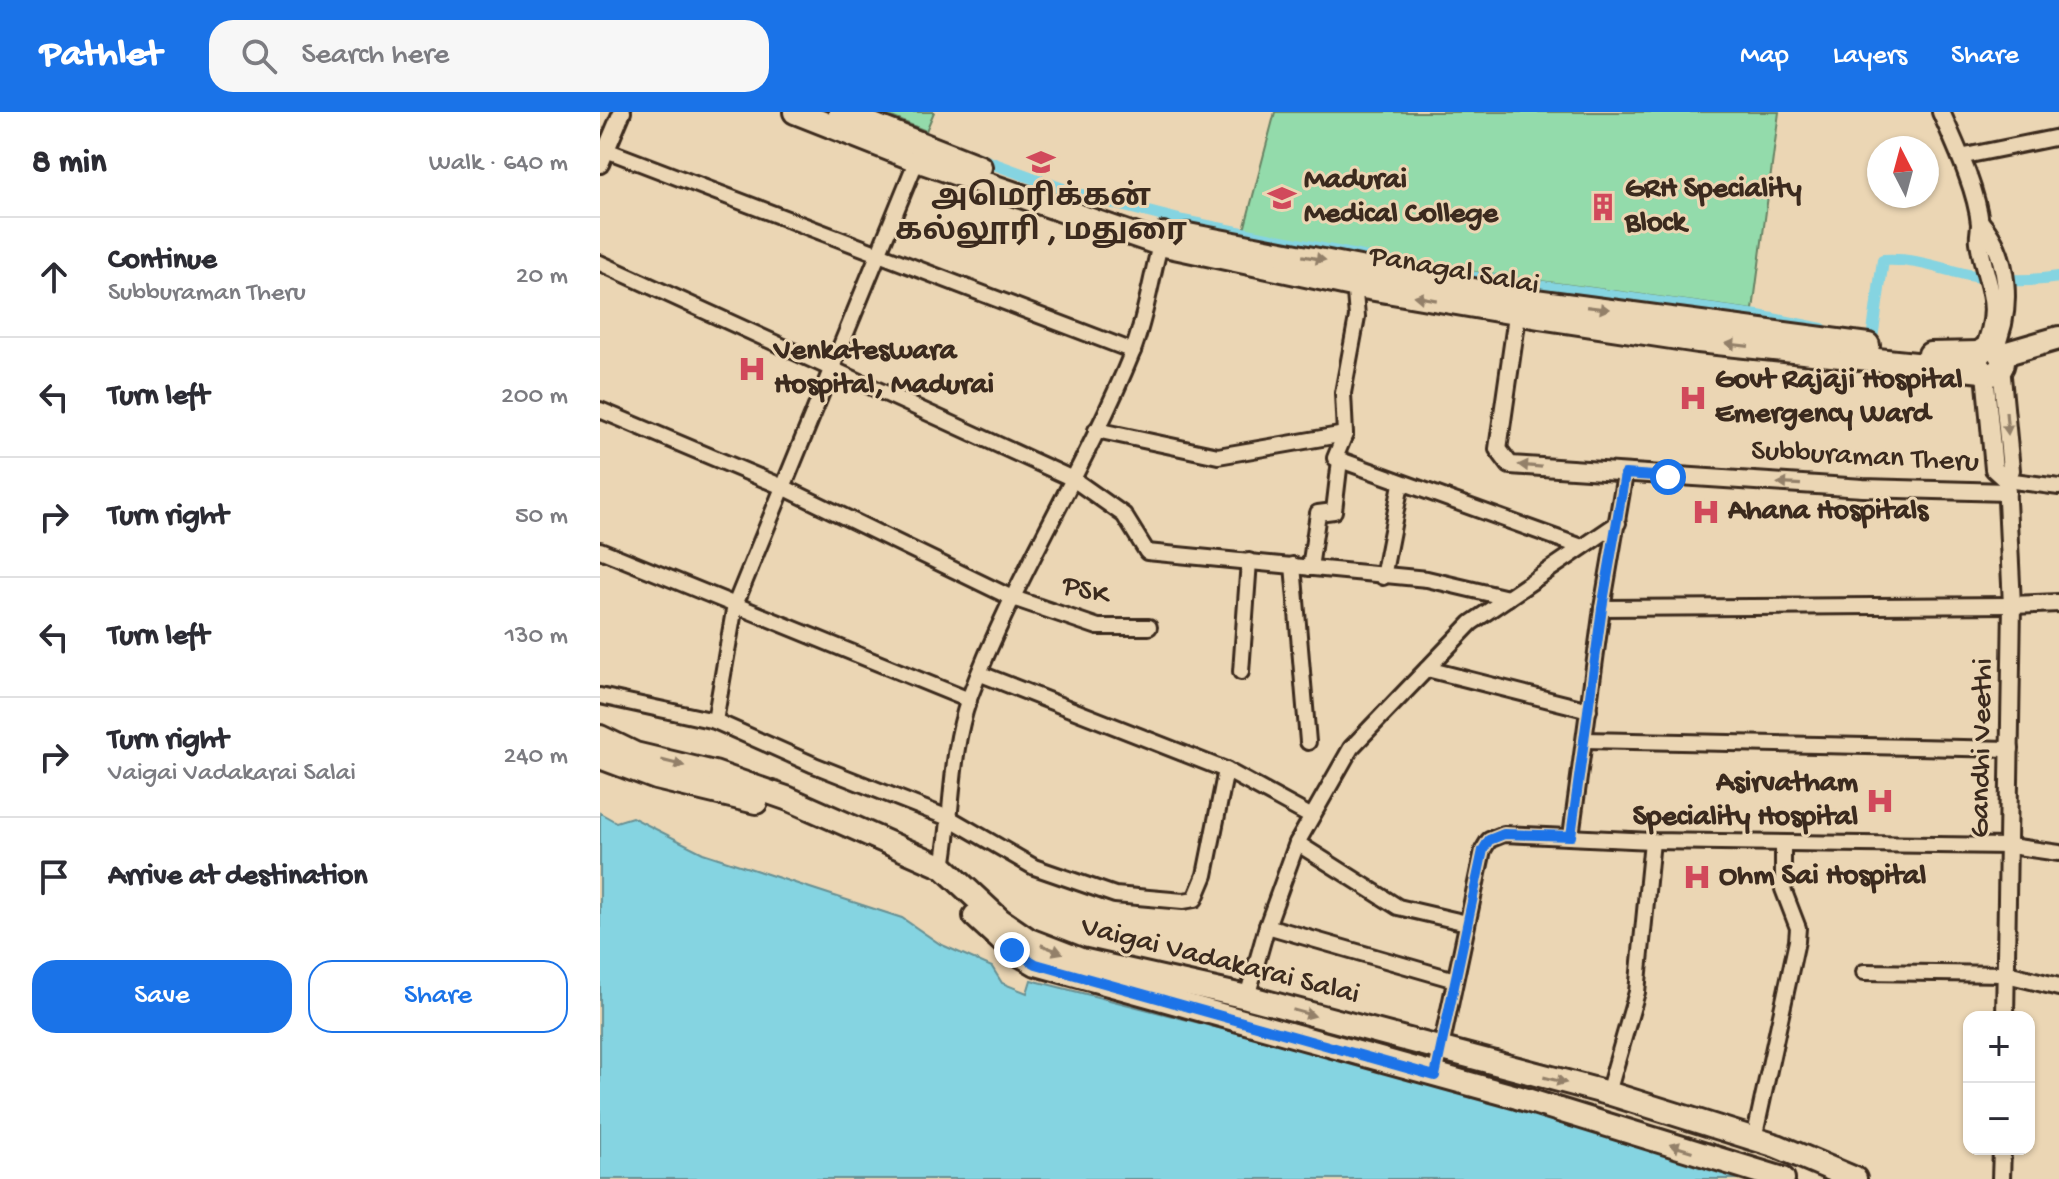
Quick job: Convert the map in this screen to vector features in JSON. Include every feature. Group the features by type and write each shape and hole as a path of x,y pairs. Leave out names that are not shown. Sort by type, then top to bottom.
{"main road":[{"name":"Panagal Salai","path":"795,112 920,152 1162,237 1519,306 1989,360 2059,338"},
{"name":"Panagal Salai","path":"840,112 920,152"},
{"name":"Vaigai Vadakarai Salai","path":"600,737 635,754 714,773 789,799 943,867 1000,920 1029,940 1081,960 1247,997 1608,1093 1754,1139 1855,1179"},
{"name":"Vaigai Vadakarai Salai","path":"600,757 656,778 754,801 903,863 946,885 1012,950 1036,964 1517,1097 1783,1179"}],"street":[{"path":"622,112 603,157 879,251 1133,351"},
{"path":"1941,112 1960,157 1980,222 1994,237 1994,268 2000,288 1989,360"},
{"path":"1960,157 2059,137"},
{"path":"715,721 735,605 920,152"},
{"path":"943,867 951,819 956,752 969,700 1010,597 1073,479 1133,351 1162,237"},
{"path":"600,263 1073,479 1124,515 1147,552 1427,579 1508,598"},
{"path":"1353,275 1357,317 1343,393 1345,434 1335,458 1582,547"},
{"name":"Subburaman Theru","path":"1519,306 1499,439 1502,459 1510,465 1625,474 2007,486"},
{"name":"Gandhi Veethi","path":"1989,360 2011,470 2007,486 2012,605 2005,1011"},
{"name":"PSK","path":"600,410 783,487 1010,597 1098,627 1149,627"},
{"path":"1096,430 1218,456 1345,434"},
{"path":"1310,568 1318,513 1334,511 1340,460"},
{"path":"1571,836 1602,608 1625,474"},
{"path":"1383,577 1401,484"},
{"path":"2007,486 2059,487"},
{"path":"1247,997 1267,926 1297,843 1351,748 1471,623 1618,523"},
{"path":"600,550 969,700"},
{"path":"1241,672 1249,561"},
{"path":"1293,565 1308,742"},
{"path":"1602,608 2059,603"},
{"path":"1427,669 1589,710"},
{"path":"981,674 1226,770 1310,816"},
{"path":"600,696 715,721 814,765 951,819 1034,867 1115,895 1183,901 1195,899 1205,875 1226,770"},
{"path":"1585,740 2011,749"},
{"path":"1435,1076 1483,850 1489,840 1504,834 1652,841 2010,846 2059,853"},
{"path":"1608,1093 1637,992 1652,841"},
{"path":"1297,843 1398,907 1467,923"},
{"path":"1754,1139 1797,941 1798,928 1783,889 1783,843"},
{"path":"1267,926 1455,980"},
{"path":"1864,972 2007,974 2059,987"},
{"path":"2001,1179 2002,1155"}],"green space":[{"path":"879,112 934,112 926,131"},
{"path":"1275,112 1779,112 1753,310 1445,268 1244,230"}],"water":[{"path":"600,813 616,822 632,817 703,853 902,918 940,944 992,967 1002,983 1027,993 1031,980 1446,1086 1755,1179 600,1179"}],"waterway":[{"path":"975,157 1074,193 1183,221 1418,268"},
{"path":"1859,336 1872,339 1883,260 1914,262 1999,279 2059,277"},
{"path":"1440,273 1758,316 1822,329"}],"place":[{"name":"அமெரிக்கன் கல்லூரி , மதுரை","path":"1041,162"},
{"name":"Madurai Medical College","path":"1282,198"},
{"name":"GRH Speciality Block","path":"1603,207"},
{"name":"Venkateswara Hospital, Madurai","path":"752,369"},
{"name":"Govt Rajaji Hospital Emergency Ward","path":"1693,398"},
{"name":"Ahana Hospitals","path":"1706,512"},
{"name":"Asirvatham Speciality Hospital","path":"1880,801"},
{"name":"Ohm Sai Hospital","path":"1697,877"}],"route":[{"path":"1012,950 1036,964 1435,1076 1483,850 1489,840 1504,834 1571,836 1602,608 1625,474 1668,477"}]}
